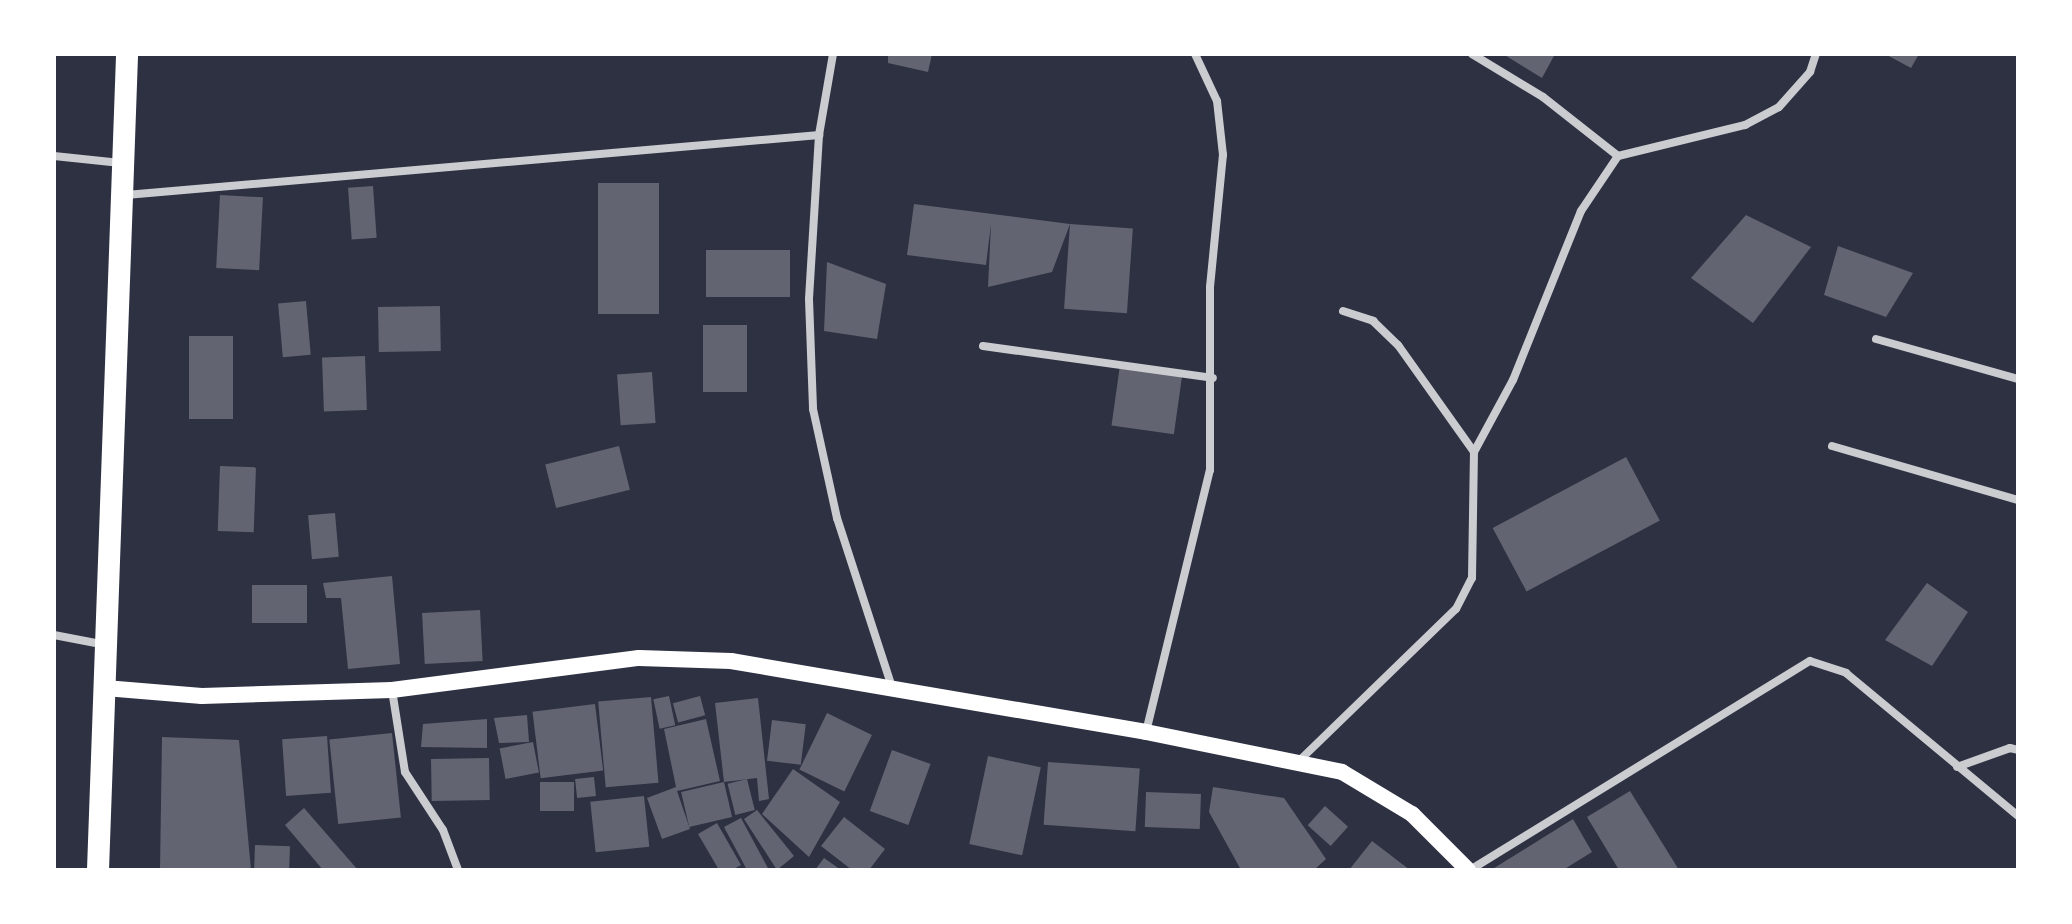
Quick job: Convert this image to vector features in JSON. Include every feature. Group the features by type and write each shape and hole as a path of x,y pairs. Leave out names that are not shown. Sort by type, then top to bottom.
{"highway":[{"path":"98,870 127,54"}],"main road":[{"path":"105,688 202,696 392,690 639,658 731,661 893,692 1300,760 1382,792 1469,870"}],"street":[{"path":"833,54 819,135 809,299 813,409 837,518 893,692"},
{"path":"1146,732 1210,470 1213,378 1210,287 1223,155 1217,101 1195,54"},
{"path":"1472,54 1543,97 1618,156"},
{"path":"1300,760 1456,609 1472,578 1474,452 1513,380 1581,211 1618,156 1745,125 1779,107 1810,72 1816,54"},
{"path":"121,195 819,135"},
{"path":"54,156 122,164"},
{"path":"1343,311 1373,321 1398,345 1474,452"},
{"path":"1876,339 2018,379"},
{"path":"983,346 1213,378"},
{"path":"1832,446 2018,500"},
{"path":"54,635 106,646"},
{"path":"1469,870 1802,663 1820,661 1846,673 2018,816"},
{"path":"392,690 405,772 443,830 458,870"},
{"path":"1957,767 2010,748 2018,750"}],"building":[{"path":"888,54 932,54 928,72 888,63"},
{"path":"1503,54 1555,54 1542,78"},
{"path":"1885,54 1919,54 1911,68"},
{"path":"598,183 659,183 659,314 598,314"},
{"path":"373,186 377,238 352,240 348,188"},
{"path":"220,195 263,197 259,270 216,268"},
{"path":"914,204 1070,224 1052,272 988,287 991,224 986,265 907,255"},
{"path":"1746,215 1811,247 1753,323 1691,278"},
{"path":"1070,224 1133,228 1127,313 1064,309"},
{"path":"1838,246 1913,273 1886,317 1824,295"},
{"path":"706,250 790,250 790,297 706,297"},
{"path":"827,262 886,284 877,339 824,331"},
{"path":"306,301 311,355 283,357 278,303"},
{"path":"440,306 441,351 379,352 378,307"},
{"path":"703,325 747,325 747,392 703,392"},
{"path":"189,336 233,336 233,419 189,419"},
{"path":"365,356 367,410 324,411 322,358"},
{"path":"1120,365 1182,374 1174,434 1112,425"},
{"path":"652,372 656,423 621,425 617,374"},
{"path":"619,446 630,490 556,508 545,464"},
{"path":"1626,457 1660,521 1526,591 1493,528"},
{"path":"220,466 256,467 254,532 218,531"},
{"path":"335,513 339,557 312,559 308,515"},
{"path":"392,576 400,664 348,669 341,598 326,598 323,583"},
{"path":"1927,583 1968,612 1932,666 1885,640"},
{"path":"252,585 307,585 307,623 252,623"},
{"path":"480,610 483,661 425,664 422,613"},
{"path":"669,696 675,725 660,729 653,699"},
{"path":"700,696 705,715 678,723 673,703"},
{"path":"651,697 658,783 606,787 598,702"},
{"path":"758,698 769,799 759,801 757,778 724,782 715,703"},
{"path":"595,704 603,771 541,778 532,712"},
{"path":"827,713 872,735 844,792 799,770"},
{"path":"527,715 529,742 499,743 494,718"},
{"path":"487,719 487,748 421,747 423,724"},
{"path":"706,719 720,781 677,791 690,829 662,839 647,798 676,787 664,729"},
{"path":"772,720 806,724 801,765 767,761"},
{"path":"392,733 401,818 338,824 329,740"},
{"path":"327,736 331,793 286,796 282,739"},
{"path":"162,737 239,740 251,870 160,870"},
{"path":"533,742 539,772 506,779 500,748"},
{"path":"892,750 931,764 908,825 870,811"},
{"path":"988,756 1041,767 1022,855 969,844"},
{"path":"489,758 490,800 432,801 431,759"},
{"path":"1048,762 1140,768 1135,831 1044,825"},
{"path":"793,769 840,802 809,857 762,814"},
{"path":"594,777 596,796 577,798 575,779"},
{"path":"747,779 755,810 735,815 728,784"},
{"path":"540,782 574,782 574,811 540,811"},
{"path":"724,782 732,817 689,827 681,792"},
{"path":"1213,787 1284,798 1326,859 1314,870 1241,870 1209,812"},
{"path":"1630,791 1679,870 1619,870 1587,817"},
{"path":"1146,792 1201,794 1200,829 1145,827"},
{"path":"644,796 649,847 596,852 590,802"},
{"path":"1325,806 1348,827 1331,846 1308,825"},
{"path":"304,808 358,870 323,870 285,825"},
{"path":"757,810 794,856 777,870 744,819"},
{"path":"844,817 885,849 869,870 852,870 821,846"},
{"path":"741,818 769,870 747,870 724,827"},
{"path":"1573,819 1592,852 1563,870 1491,870"},
{"path":"717,823 741,865 732,870 719,870 698,834"},
{"path":"1372,841 1410,870 1349,870"},
{"path":"255,845 290,846 289,870 254,870"},
{"path":"824,858 841,870 815,870"}]}
